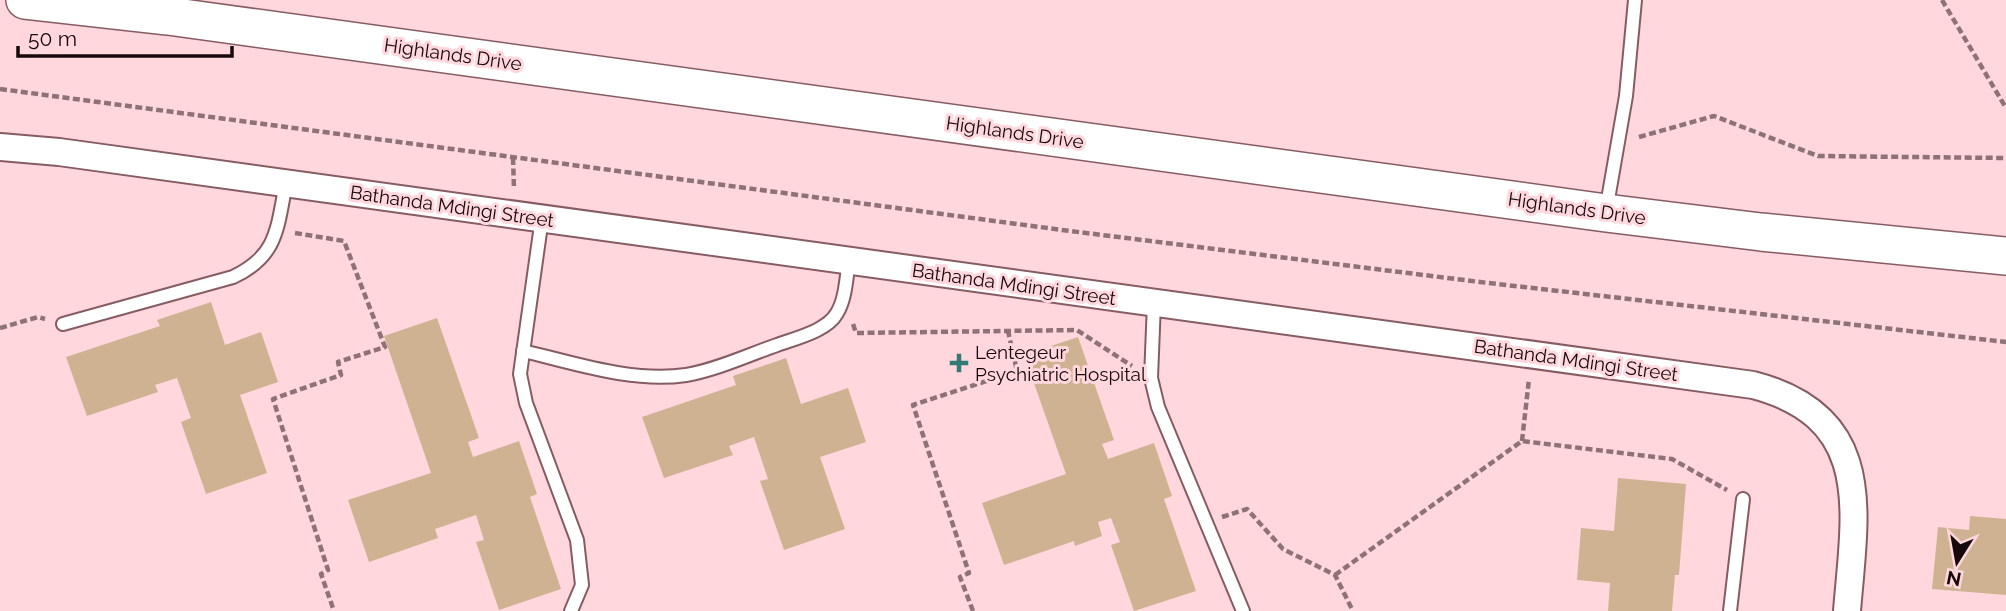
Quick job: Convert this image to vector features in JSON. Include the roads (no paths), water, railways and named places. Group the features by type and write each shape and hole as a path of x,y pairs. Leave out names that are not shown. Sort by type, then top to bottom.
{"main road":[{"name":"Highlands Drive","path":"24,0 168,16 1606,213 1761,232 2006,256"}],"street":[{"name":"Bathanda Mdingi Street","path":"0,147 286,183 1753,385 1794,400 1812,412 1839,445 1853,485 1855,506 1847,611"}],"lane":[{"path":"1606,213 1626,96 1635,0"},
{"path":"63,324 233,277 256,267 277,230 286,183"},
{"path":"542,218 520,374 526,403 577,540 582,585 571,611"},
{"path":"523,351 614,372 663,377 688,375 817,329 836,315 842,301 849,261"},
{"path":"1154,303 1151,378 1158,407 1242,611"},
{"path":"1730,611 1743,499"}],"place":[{"name":"Lentegeur Psychiatric Hospital","path":"959,363"}]}
